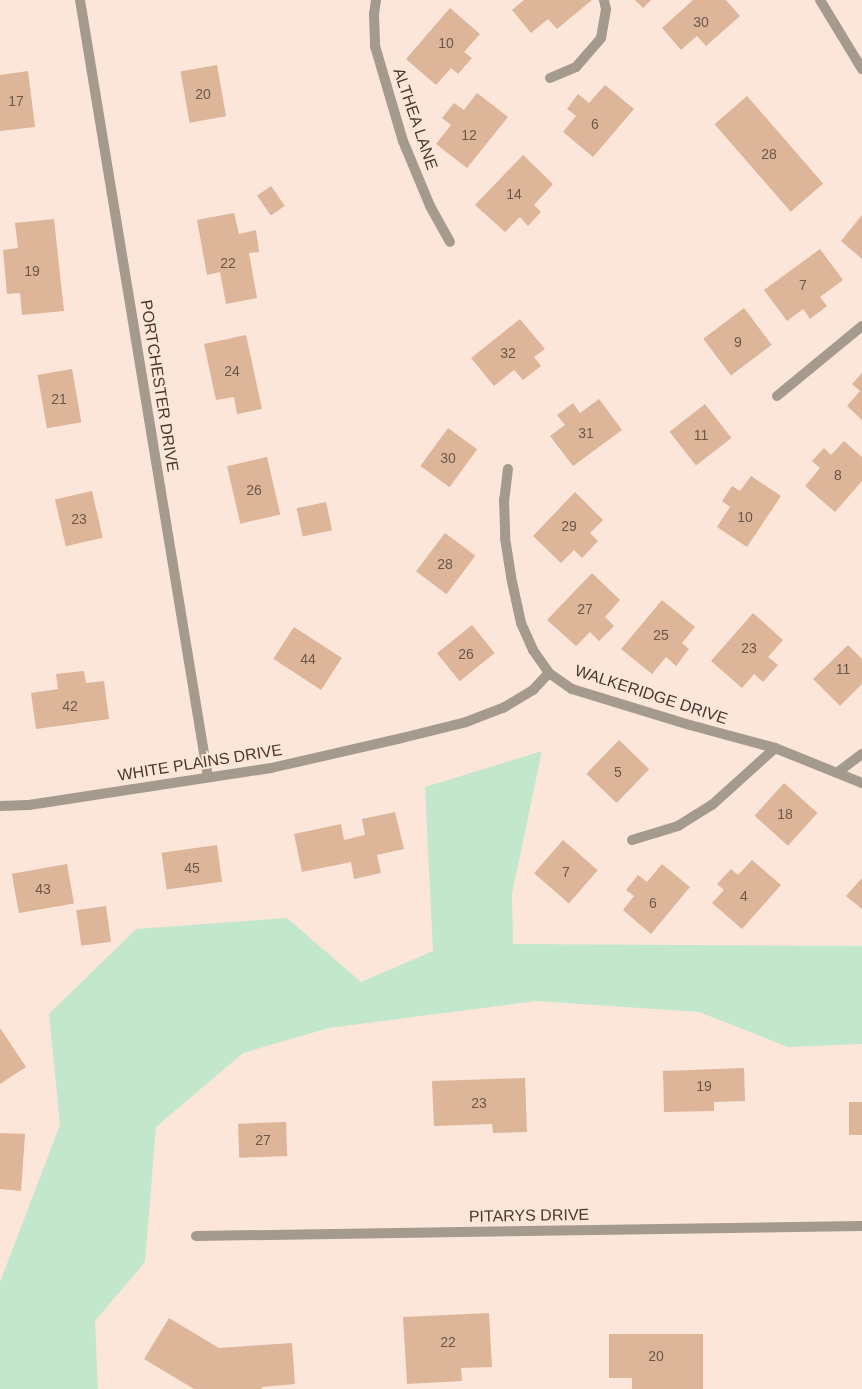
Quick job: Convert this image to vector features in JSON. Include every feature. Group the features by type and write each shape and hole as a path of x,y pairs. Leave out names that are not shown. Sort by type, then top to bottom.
{"street":[{"name":"PORTCHESTER DRIVE","path":"80,0 208,777"},
{"name":"ALTHEA LANE","path":"376,0 374,14 375,46 400,132 430,206 450,242"},
{"path":"550,78 576,67 601,38 606,9 604,0"},
{"path":"820,0 862,68"},
{"path":"777,396 862,326"},
{"name":"WALKERIDGE DRIVE","path":"508,469 504,500 505,538 510,577 522,623 533,650 549,673 572,689 690,725 775,748 862,782"},
{"name":"WHITE PLAINS DRIVE","path":"0,806 29,805 271,768 402,738 466,722 503,708 532,690 549,673"},
{"path":"632,840 678,826 712,806 775,748"},
{"path":"838,772 862,754"},
{"name":"PITARYS DRIVE","path":"196,1236 862,1226"}],"green space":[{"path":"542,751 512,894 513,944 862,946 862,1044 788,1047 699,1012 536,1001 329,1028 243,1053 156,1127 145,1262 95,1321 98,1389 0,1389 0,1282 60,1125 49,1014 136,929 287,918 361,982 433,951 425,787"}],"building":[{"path":"524,0 592,0 557,29 548,19 531,33 512,10"},
{"path":"635,0 651,0 643,8"},
{"path":"693,0 726,0 740,16 706,46 697,36 681,50 662,28"},
{"path":"450,8 480,34 464,52 472,58 458,74 451,68 436,85 406,59"},
{"path":"217,65 226,116 190,123 181,71"},
{"path":"28,71 35,127 0,131 0,75"},
{"path":"605,85 634,109 593,157 563,132 576,116 567,109 578,94 589,103"},
{"path":"477,93 508,117 467,168 436,144 451,125 442,118 454,103 464,110"},
{"path":"747,96 823,184 791,212 715,124"},
{"path":"523,155 553,184 534,205 541,212 528,226 520,217 505,232 475,205"},
{"path":"271,186 285,206 271,215 257,196"},
{"path":"234,213 239,234 256,230 259,252 249,253 257,298 226,304 220,272 207,275 197,220"},
{"path":"862,215 862,259 841,241"},
{"path":"54,219 64,311 22,315 20,293 7,294 3,250 18,248 15,223"},
{"path":"820,249 843,280 820,297 827,306 810,319 803,309 787,321 764,290"},
{"path":"744,308 772,345 731,375 703,339"},
{"path":"520,319 545,349 534,357 541,366 523,380 514,370 494,386 471,358"},
{"path":"246,335 262,409 237,414 234,397 216,400 204,344"},
{"path":"72,369 81,422 47,428 38,375"},
{"path":"862,373 862,420 847,406 860,391 852,384"},
{"path":"599,399 622,430 573,466 550,436 565,425 557,415 573,403 580,413"},
{"path":"705,404 731,438 696,466 670,432"},
{"path":"448,428 477,449 449,487 420,466"},
{"path":"844,441 862,457 862,481 835,512 805,486 820,468 812,461 824,448 831,455"},
{"path":"267,457 280,514 240,524 227,466"},
{"path":"751,476 781,496 747,547 717,527 730,507 722,501 732,486 740,491"},
{"path":"92,491 103,538 66,546 55,500"},
{"path":"575,492 603,520 590,533 598,541 582,558 574,550 561,563 533,536"},
{"path":"326,502 332,530 303,537 297,508"},
{"path":"445,533 475,556 446,594 416,571"},
{"path":"592,573 620,600 605,617 614,626 599,641 590,632 576,646 547,620"},
{"path":"662,600 695,627 682,643 689,649 676,666 666,657 652,674 621,649"},
{"path":"753,613 783,640 768,657 778,665 763,682 754,674 742,688 711,661"},
{"path":"472,625 495,653 460,681 437,653"},
{"path":"294,627 342,658 321,690 273,659"},
{"path":"848,645 862,659 862,684 840,706 813,679"},
{"path":"84,671 86,683 104,681 109,719 36,729 31,693 58,689 56,674"},
{"path":"619,740 649,769 617,803 586,774"},
{"path":"784,783 817,813 788,846 755,816"},
{"path":"395,812 404,849 377,855 381,873 354,879 351,862 302,872 294,834 341,824 344,840 365,835 362,819"},
{"path":"563,840 598,870 569,903 534,873"},
{"path":"217,845 222,882 167,889 162,853"},
{"path":"752,860 781,885 742,929 712,903 724,890 717,884 731,869 738,875"},
{"path":"67,864 74,903 19,913 12,874"},
{"path":"662,864 690,887 651,934 623,910 634,896 626,890 638,875 647,882"},
{"path":"862,878 862,909 846,896"},
{"path":"106,906 111,942 81,946 76,910"},
{"path":"0,1028 26,1067 0,1084"},
{"path":"744,1068 745,1101 714,1102 714,1111 664,1112 663,1071"},
{"path":"525,1078 527,1132 493,1133 492,1124 434,1126 432,1081"},
{"path":"849,1102 862,1102 862,1135 849,1135"},
{"path":"286,1122 287,1156 239,1158 238,1124"},
{"path":"0,1133 25,1134 21,1191 0,1189"},
{"path":"489,1313 492,1367 461,1368 462,1381 407,1384 403,1317"},
{"path":"169,1318 219,1348 292,1343 295,1384 262,1387 262,1389 194,1389 144,1359"},
{"path":"609,1334 703,1334 703,1389 632,1389 632,1378 609,1378"}]}
